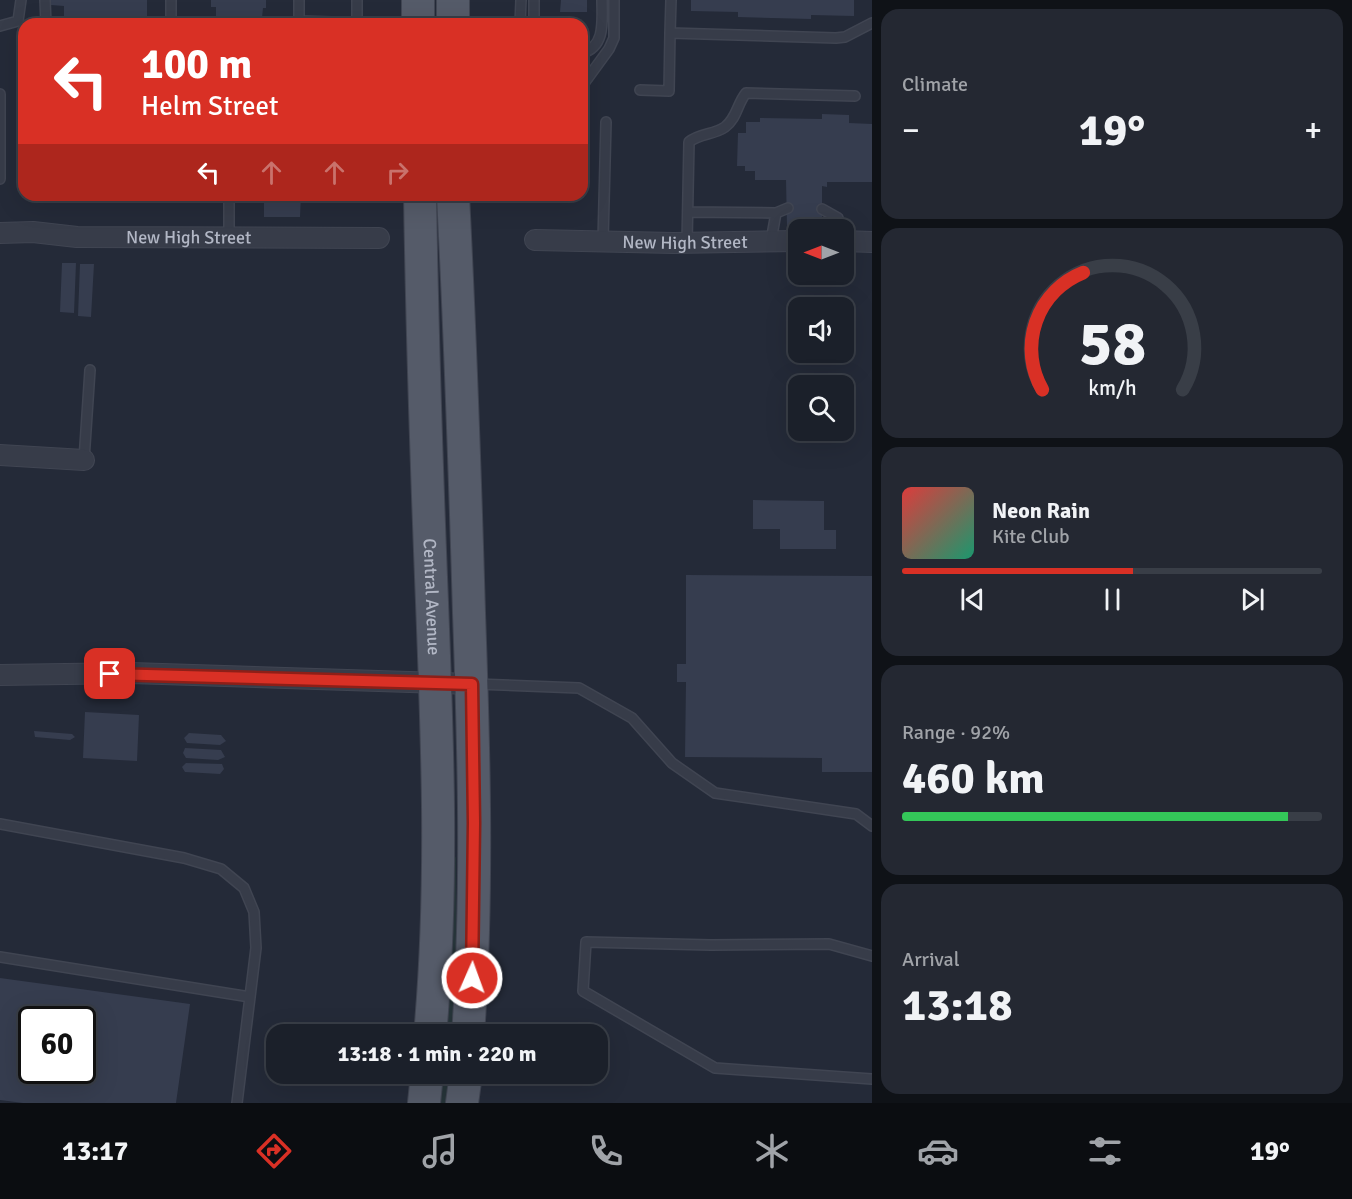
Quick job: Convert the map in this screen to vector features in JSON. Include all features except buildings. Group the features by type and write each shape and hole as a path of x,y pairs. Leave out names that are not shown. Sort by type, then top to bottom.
{"main road":[{"path":"418,0 418,18"},
{"path":"453,0 453,18"},
{"name":"Central Avenue","path":"420,201 423,367 436,685 439,872 431,1024"},
{"name":"Central Avenue","path":"453,201 472,684 474,947 469,1024"},
{"path":"424,1103 426,1084"},
{"path":"462,1103 465,1084"}],"street":[{"name":"New High Street","path":"0,233 33,232 77,237 379,238"},
{"name":"New High Street","path":"535,240 687,243 788,241"},
{"path":"854,241 872,242"},
{"path":"0,455 84,460"},
{"path":"0,675 131,673 436,685 472,684"}],"lane":[{"path":"18,18 21,0"},
{"path":"45,0 45,18"},
{"path":"171,0 171,18"},
{"path":"299,0 299,18"},
{"path":"357,0 357,18"},
{"path":"520,18 521,0"},
{"path":"534,0 534,18"},
{"path":"588,50 601,37 602,0"},
{"path":"588,78 604,57 614,38 614,0"},
{"path":"640,90 669,91 671,0"},
{"path":"0,26 18,21"},
{"path":"670,33 836,38 845,37 872,23"},
{"path":"687,243 689,142 696,136 725,126 735,117 740,100 746,93 855,96"},
{"path":"0,94 0,179"},
{"path":"603,241 606,122"},
{"path":"229,201 229,237"},
{"path":"688,212 776,213 788,208"},
{"path":"822,209 838,219"},
{"path":"771,241 776,213"},
{"path":"84,460 90,370"},
{"path":"472,684 579,688 632,718 672,763 715,793 856,814 872,826"},
{"path":"0,824 183,858 221,869 244,888 254,912 256,948 237,1103"},
{"path":"872,956 829,944 711,945 586,942 583,991 715,1068 872,1079"},
{"path":"0,957 250,997"}],"shaded area":[{"path":"456,857 457,1024 445,1024 453,858"},
{"path":"440,1084 453,1084 450,1103 438,1103"}],"route":[{"path":"110,674 436,685 472,684 474,959 472,978"}]}
